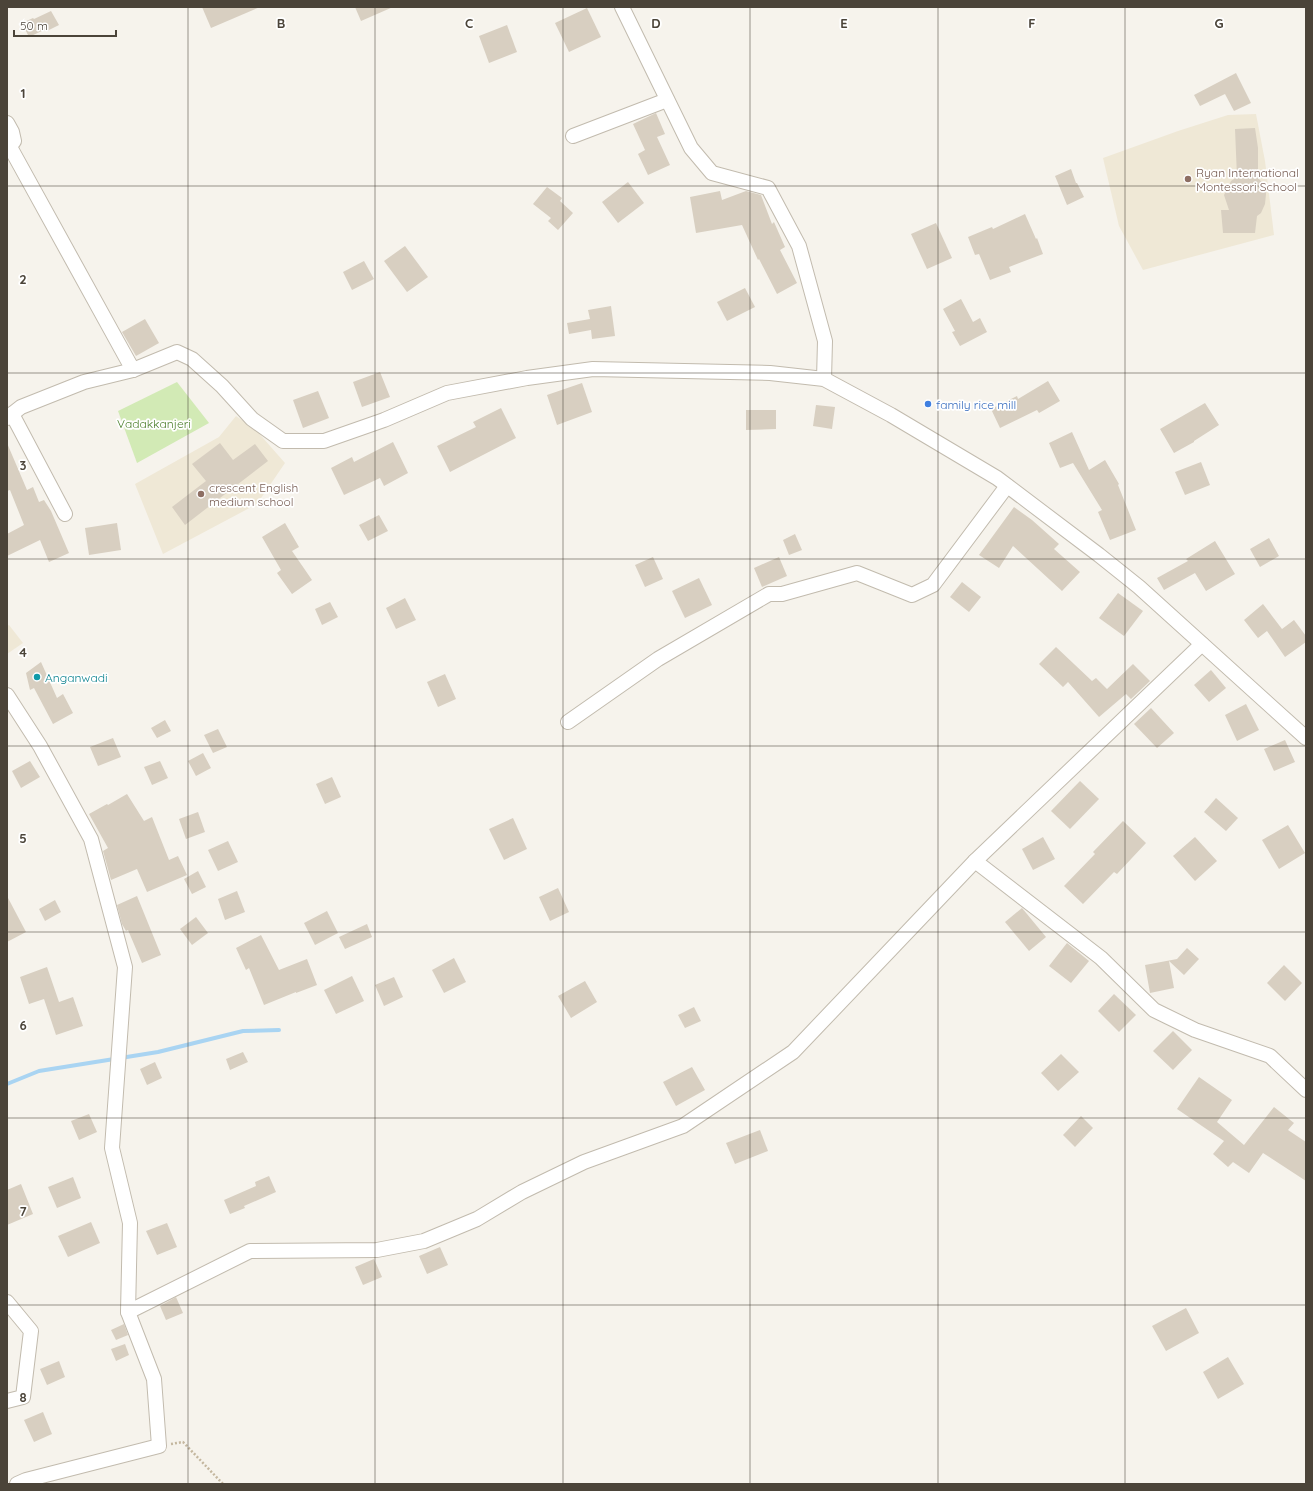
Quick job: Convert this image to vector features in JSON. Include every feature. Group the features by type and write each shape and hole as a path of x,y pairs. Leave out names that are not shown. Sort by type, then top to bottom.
{"street":[{"path":"622,7 690,148 712,173 768,188 799,246 825,341 824,379"},
{"path":"573,136 667,100"},
{"path":"7,123 12,132 14,141 9,148 133,370"},
{"path":"65,514 10,416 21,407 84,382 133,370 177,352 192,359 198,364 222,386 252,419 283,441 324,441 384,420 447,393 527,378 593,369 770,373 824,379 891,415 997,478 1139,587 1306,738"},
{"path":"568,722 658,659 769,594 782,594 857,573 912,595 933,584 1007,486"},
{"path":"128,1312 250,1251 377,1250 424,1242 477,1219 522,1192 584,1162 683,1126 794,1052 976,861 1202,644"},
{"path":"7,695 40,746 91,839 126,967 112,1148 130,1222 128,1312 154,1379 159,1446 26,1480 17,1484"},
{"path":"976,861 1101,958 1154,1010 1195,1030 1270,1056 1306,1090"},
{"path":"7,1302 31,1331 23,1397 7,1401"}],"path":[{"path":"159,1446 184,1442 223,1484"}],"shaded area":[{"name":"Ryan International Montessori School","path":"1256,114 1265,161 1274,235 1143,270 1119,226 1103,158 1228,115"},
{"name":"crescent English medium school","path":"236,416 256,430 285,463 257,504 163,554 135,484 219,437"},
{"path":"9,625 23,643 7,654 7,626"}],"green space":[{"name":"Vadakkanjeri","path":"177,382 209,423 137,463 118,411"}],"building":[{"path":"202,7 260,7 211,28"},
{"path":"355,7 393,7 361,21"},
{"path":"587,8 601,37 569,52 555,23"},
{"path":"51,11 59,25 29,37 22,23"},
{"path":"507,25 517,52 489,63 479,36"},
{"path":"1236,73 1251,103 1234,111 1225,94 1200,106 1194,95"},
{"path":"656,113 665,134 657,137 670,165 648,175 638,154 645,150 633,124"},
{"name":"Ryan International Montessori School","path":"1255,128 1258,148 1258,178 1265,186 1265,204 1261,213 1257,216 1255,233 1223,233 1221,210 1229,210 1224,195 1231,181 1237,177 1235,129"},
{"path":"1071,169 1076,183 1084,197 1067,205 1055,176"},
{"path":"628,182 644,203 618,223 602,202"},
{"path":"547,187 562,198 560,201 573,213 558,230 548,221 551,218 533,204"},
{"path":"720,191 722,200 746,191 761,195 772,224 774,222 785,247 780,250 797,283 777,294 759,259 758,260 742,225 696,233 690,197"},
{"path":"1025,214 1043,254 1009,267 1011,272 990,280 979,254 975,255 968,237 992,227 993,229"},
{"path":"936,223 952,258 927,269 911,234"},
{"path":"405,246 428,277 407,292 384,261"},
{"path":"364,261 374,279 352,290 343,272"},
{"path":"745,288 755,307 727,321 717,302"},
{"path":"961,299 973,322 980,318 987,332 960,346 952,332 955,331 943,309"},
{"path":"611,306 615,336 592,339 591,330 569,334 567,323 590,319 588,310"},
{"path":"145,319 159,343 136,356 122,332"},
{"path":"380,372 390,397 362,407 353,382"},
{"path":"1048,381 1060,401 1039,413 1037,410 1000,428 991,409 1017,396 1018,399"},
{"path":"582,383 592,412 557,425 547,395"},
{"path":"318,391 329,418 303,428 293,400"},
{"path":"1205,403 1219,425 1194,442 1174,453 1160,429"},
{"path":"816,405 835,407 832,429 813,426"},
{"path":"501,408 516,438 450,472 437,446 476,427 473,422"},
{"path":"746,410 776,410 776,429 746,430"},
{"path":"1072,432 1089,470 1105,460 1119,484 1118,485 1136,530 1110,540 1098,512 1102,510 1073,463 1060,468 1049,443"},
{"path":"393,442 408,473 384,486 380,478 344,495 331,468 352,457 354,462"},
{"path":"7,443 27,490 33,487 39,502 44,500 51,511 69,553 49,562 40,540 7,556 7,534 24,525 10,490 7,491"},
{"path":"220,443 233,460 255,444 268,461 185,525 172,507 206,481 192,464"},
{"path":"1201,462 1210,485 1185,495 1175,472"},
{"path":"1014,507 1032,520 1059,544 1054,549 1080,572 1062,591 1013,546 999,568 979,555"},
{"path":"379,515 388,531 368,541 359,525"},
{"path":"117,523 121,550 89,555 85,528"},
{"path":"285,523 299,547 292,551 312,580 292,594 277,573 281,570 262,537"},
{"path":"795,534 802,550 789,555 783,540"},
{"path":"1269,538 1279,556 1260,567 1250,549"},
{"path":"1215,541 1235,574 1206,591 1195,573 1164,590 1157,578 1188,561 1186,559"},
{"path":"653,557 663,579 645,587 635,565"},
{"path":"779,557 787,576 762,587 754,568"},
{"path":"699,578 712,605 685,618 672,591"},
{"path":"962,582 981,597 969,612 950,597"},
{"path":"1118,593 1143,611 1124,636 1099,618"},
{"path":"405,598 416,620 396,629 386,608"},
{"path":"330,602 338,617 322,625 315,609"},
{"path":"1263,604 1282,629 1294,620 1306,636 1306,642 1285,657 1267,631 1258,638 1244,620"},
{"path":"1056,647 1092,681 1096,678 1107,689 1133,664 1150,681 1131,699 1126,694 1099,717 1068,682 1063,687 1039,664"},
{"path":"41,662 57,698 63,694 73,713 53,724 34,688 30,690 26,673"},
{"path":"1211,670 1226,688 1209,702 1194,685"},
{"path":"445,674 456,699 438,707 427,682"},
{"path":"1246,704 1259,730 1237,741 1225,715"},
{"path":"1151,708 1174,733 1157,748 1134,724"},
{"path":"165,720 171,731 157,738 151,728"},
{"path":"218,729 227,747 213,753 204,735"},
{"path":"113,738 121,757 98,766 90,747"},
{"path":"1285,740 1295,762 1274,771 1264,749"},
{"path":"203,753 211,768 196,776 188,761"},
{"path":"30,761 40,777 21,788 12,771"},
{"path":"160,761 168,778 152,785 144,767"},
{"path":"332,777 341,797 325,804 316,784"},
{"path":"1080,781 1099,799 1070,829 1051,811"},
{"path":"127,794 144,821 152,817 169,860 178,856 187,875 147,892 137,869 111,880 103,851 108,848 89,814"},
{"path":"1216,798 1238,818 1226,831 1204,812"},
{"path":"198,812 205,832 186,839 179,819"},
{"path":"513,818 527,849 504,860 489,829"},
{"path":"1123,821 1146,843 1117,874 1114,872 1083,904 1064,886 1095,854 1093,852"},
{"path":"1288,825 1305,853 1279,869 1262,840"},
{"path":"1043,837 1055,859 1033,870 1022,849"},
{"path":"1195,837 1217,861 1195,881 1173,856"},
{"path":"228,841 238,862 218,871 208,850"},
{"path":"198,871 206,887 192,894 184,879"},
{"path":"558,888 569,912 550,921 539,897"},
{"path":"237,891 245,912 225,920 218,899"},
{"path":"7,896 26,932 7,942"},
{"path":"137,896 161,955 142,963 128,930 126,931 122,924 117,905"},
{"path":"55,900 61,912 45,921 39,909"},
{"path":"1022,908 1046,937 1029,951 1005,922"},
{"path":"327,911 338,933 315,945 304,923"},
{"path":"196,917 208,933 192,945 180,929"},
{"path":"367,924 372,937 345,949 339,937"},
{"path":"261,935 279,970 307,959 317,985 264,1005 249,968 246,970 236,948"},
{"path":"1067,943 1089,961 1071,983 1049,966"},
{"path":"1187,948 1199,959 1184,975 1169,961 1174,988 1150,993 1145,965 1177,959"},
{"path":"454,958 466,982 444,993 432,970"},
{"path":"1284,965 1302,983 1285,1001 1267,983"},
{"path":"47,967 59,1002 73,997 83,1026 56,1035 44,999 29,1004 20,977"},
{"path":"352,976 364,1001 336,1014 324,990"},
{"path":"394,977 403,997 384,1006 375,985"},
{"path":"585,981 597,1002 571,1018 558,996"},
{"path":"1114,994 1136,1015 1119,1032 1098,1011"},
{"path":"694,1007 701,1021 685,1028 678,1015"},
{"path":"1173,1031 1192,1050 1173,1070 1153,1051"},
{"path":"243,1052 248,1062 230,1070 226,1059"},
{"path":"1061,1054 1079,1072 1058,1091 1041,1073"},
{"path":"155,1062 162,1078 147,1085 140,1069"},
{"path":"692,1067 705,1090 676,1106 663,1082"},
{"path":"1199,1077 1232,1100 1217,1122 1244,1145 1274,1107 1294,1123 1288,1130 1306,1142 1306,1181 1263,1153 1249,1173 1233,1162 1228,1167 1213,1154 1224,1141 1177,1109"},
{"path":"89,1114 97,1132 79,1140 71,1121"},
{"path":"1081,1116 1093,1128 1075,1147 1063,1135"},
{"path":"760,1130 768,1151 735,1164 726,1143"},
{"path":"269,1176 276,1192 230,1214 224,1200 256,1186 255,1182"},
{"path":"73,1177 81,1198 57,1208 48,1187"},
{"path":"21,1184 33,1214 7,1225 7,1190"},
{"path":"91,1222 100,1243 68,1257 58,1236"},
{"path":"167,1223 177,1247 157,1255 146,1231"},
{"path":"440,1247 448,1265 427,1274 419,1256"},
{"path":"374,1259 382,1277 363,1285 355,1267"},
{"path":"176,1297 183,1313 166,1320 160,1306"},
{"path":"1186,1308 1199,1333 1166,1351 1152,1326"},
{"path":"124,1324 128,1335 116,1340 111,1330"},
{"path":"125,1344 129,1355 116,1361 111,1349"},
{"path":"1228,1357 1244,1384 1218,1399 1203,1372"},
{"path":"59,1361 65,1377 47,1385 40,1369"},
{"path":"43,1412 52,1434 34,1442 24,1420"}],"waterway":[{"path":"7,1084 39,1071 158,1052 243,1031 279,1030"}],"place":[{"name":"Ryan International Montessori School","path":"1188,179"},
{"name":"family rice mill","path":"928,404"},
{"name":"crescent English medium school","path":"201,494"},
{"name":"Anganwadi","path":"37,677"}]}
